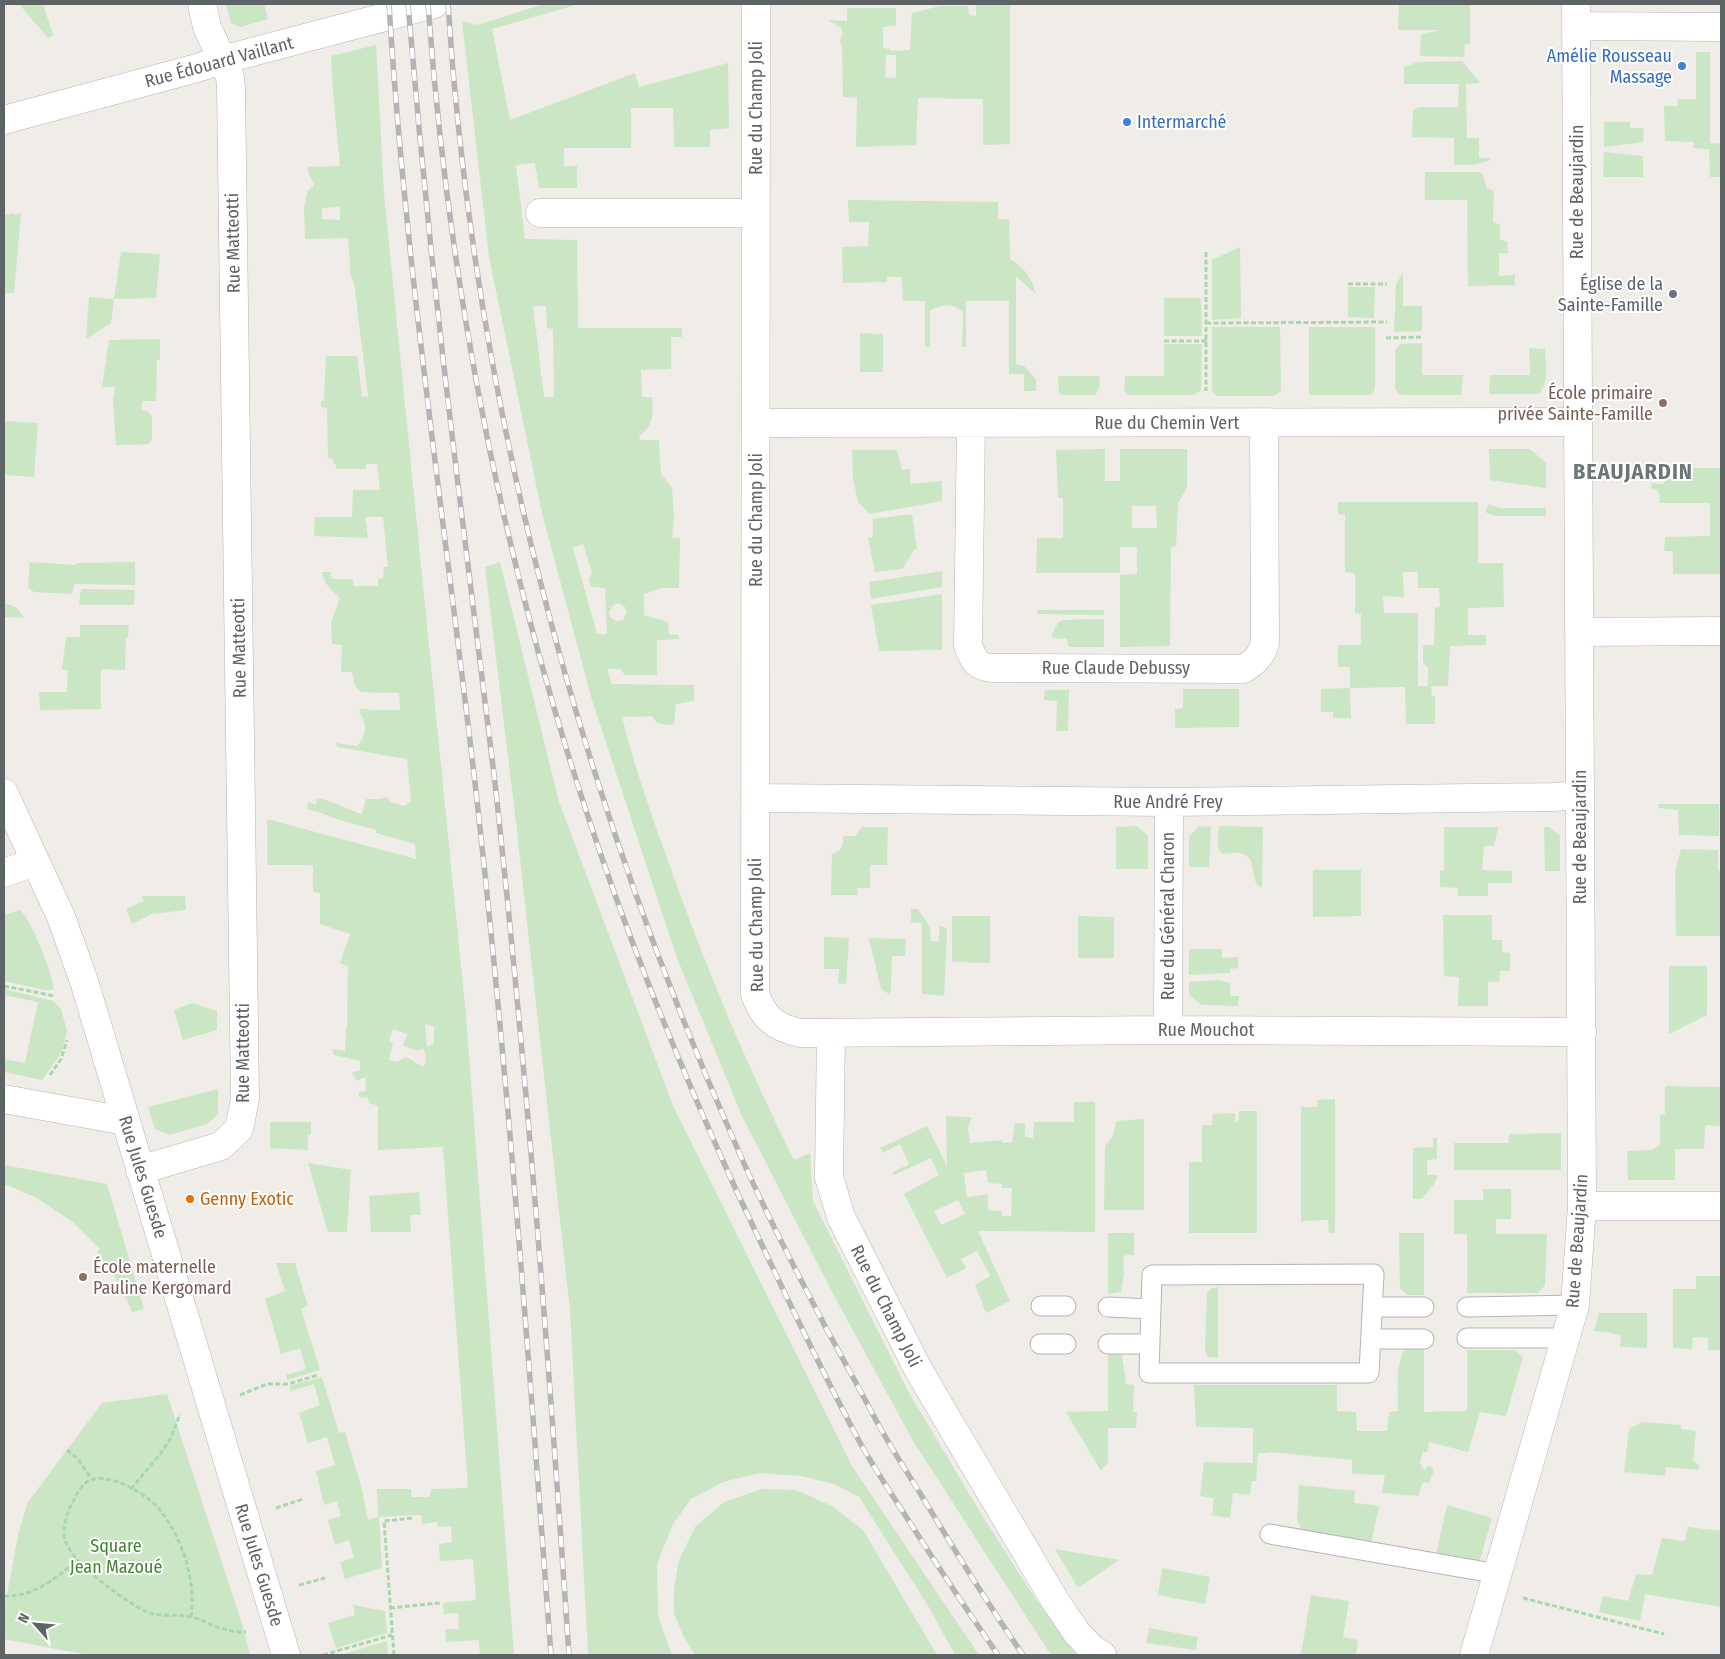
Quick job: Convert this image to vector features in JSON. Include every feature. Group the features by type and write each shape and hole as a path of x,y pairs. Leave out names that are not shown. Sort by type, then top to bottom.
{"street":[{"name":"Rue Matteotti","path":"140,1170 221,1146 239,1129 245,1099 231,88 230,77 207,27 202,4"},
{"name":"Rue Édouard Vaillant","path":"4,120 434,4"},
{"name":"Rue du Champ Joli","path":"756,4 755,994 765,1016 776,1025 800,1033 831,1033 829,1177 841,1216 918,1369 1054,1599 1077,1633 1092,1649 1102,1655"},
{"path":"1576,15 1721,27"},
{"name":"Rue de Beaujardin","path":"1474,1655 1575,1305 1582,1206 1576,15"},
{"path":"540,213 756,213"},
{"name":"Rue du Chemin Vert","path":"757,423 1578,422"},
{"name":"Rue Claude Debussy","path":"971,423 968,646 979,665 993,668 1243,668 1250,665 1263,652 1266,635 1264,423"},
{"path":"1579,632 1721,631"},
{"name":"Rue Jules Guesde","path":"4,793 61,918 84,981 286,1655"},
{"name":"Rue André Frey","path":"755,798 1169,802 1554,797 1580,795"},
{"name":"Rue du Général Charon","path":"1168,1030 1169,802"},
{"path":"4,873 34,862"},
{"name":"Rue Mouchot","path":"831,1033 1168,1030 1582,1032"},
{"path":"4,1099 126,1120"},
{"path":"1582,1206 1721,1206"}],"lane":[{"path":"1374,1274 1372,1307 1369,1373 1149,1373 1152,1275 1374,1274"},
{"path":"1467,1307 1575,1305"},
{"path":"1041,1306 1066,1306"},
{"path":"1108,1307 1151,1309"},
{"path":"1372,1307 1424,1307"},
{"path":"1467,1338 1566,1338"},
{"path":"1372,1339 1424,1339"},
{"path":"1040,1344 1066,1344"},
{"path":"1108,1344 1150,1344"},
{"path":"1270,1534 1498,1574"}],"path":[{"path":"1206,252 1206,392"},
{"path":"1348,284 1388,284"},
{"path":"1206,323 1386,322"},
{"path":"1386,338 1422,337"},
{"path":"1164,341 1206,340"},
{"path":"4,986 63,998"},
{"path":"48,1078 61,1059 68,1037"},
{"path":"235,1397 267,1384 288,1384 318,1374"},
{"path":"131,1489 166,1446 182,1409"},
{"path":"67,1450 78,1459 92,1481"},
{"path":"190,1617 192,1590 180,1546 170,1523 158,1508 143,1495 120,1482 104,1478 87,1482 76,1494 69,1509 65,1526 65,1540 71,1552 78,1560 102,1582 134,1605 149,1613 190,1617 221,1630 249,1632"},
{"path":"278,1516 276,1508 304,1498"},
{"path":"394,1655 384,1520 413,1518"},
{"path":"4,1596 13,1596 32,1591 59,1575 78,1560"},
{"path":"296,1578 300,1593"},
{"path":"298,1586 325,1578"},
{"path":"1522,1598 1664,1634"},
{"path":"390,1608 440,1603"},
{"path":"323,1655 392,1636"}],"green space":[{"path":"19,4 43,4 53,35 48,38"},
{"path":"226,4 264,4 268,19 240,27 231,23"},
{"path":"544,4 579,4 492,29 510,120 635,73 639,87 728,63 729,128 710,130 710,147 674,147 673,108 631,108 631,148 564,148 564,166 577,166 577,188 539,188 535,163 516,165 525,239 577,240 578,328 682,328 682,337 671,337 671,369 641,370 642,397 652,397 652,409 650,424 639,436 640,440 659,440 661,474 672,488 674,518 672,538 680,538 679,588 661,588 644,594 644,615 668,622 669,634 679,635 679,639 657,640 657,675 625,675 620,669 607,669 612,684 694,685 694,701 676,704 674,724 664,725 652,716 622,717 651,813 698,943 744,1053 794,1160 810,1153 813,1201 908,1391 983,1517 1035,1598 1076,1655 1051,1655 913,1441 830,1288 742,1116 677,958 592,700 542,513 489,257 462,21 477,25","holes":["533,306 546,306 547,328 553,329 554,397 544,397","583,544 592,573 589,580 591,587 605,588 607,634 597,634 573,548","618,603 625,607 627,612 623,620 617,621 611,618 609,613 613,605"]},
{"path":"976,4 1010,4 1010,144 983,145 983,99 918,98 916,145 856,147 857,98 843,97 842,48 840,40 843,33 841,28 828,20 847,21 847,8 896,8 896,26 883,27 883,48 890,49 890,51 910,50 912,13 940,6 968,6 969,15 976,16","holes":["886,55 896,55 896,78 885,77"]},
{"path":"1399,4 1470,4 1470,44 1465,44 1464,57 1420,56 1421,35 1439,30 1398,30"},
{"path":"376,45 384,194 466,1015 514,1655 480,1655 479,1640 446,1642 445,1629 459,1629 458,1613 444,1614 443,1603 476,1600 473,1559 440,1561 439,1544 452,1542 451,1526 438,1527 437,1522 422,1524 421,1515 379,1517 382,1568 345,1579 340,1562 354,1558 349,1540 335,1545 328,1520 341,1516 337,1501 324,1505 316,1471 335,1465 327,1437 308,1443 299,1413 320,1405 314,1384 291,1391 289,1386 322,1377 339,1433 345,1432 362,1489 368,1520 378,1517 377,1489 411,1489 411,1497 430,1497 431,1489 468,1488 443,1147 378,1150 378,1107 369,1103 368,1098 359,1097 359,1092 365,1091 366,1077 356,1081 352,1072 360,1071 360,1061 334,1055 332,1049 345,1051 348,966 340,963 350,934 320,924 320,893 313,892 313,866 267,865 267,819 416,859 415,844 376,833 376,830 307,809 308,803 316,804 317,798 362,814 366,799 387,797 391,802 404,806 411,802 407,759 337,747 336,743 357,746 360,742 365,729 364,720 359,712 361,708 400,710 399,693 362,692 356,686 352,672 341,672 342,645 332,644 331,622 340,598 326,584 322,572 331,572 332,579 353,579 353,586 378,586 378,579 383,578 384,567 388,567 383,517 365,517 368,538 314,536 315,517 352,517 353,490 380,490 377,464 366,464 366,469 336,469 333,459 328,458 327,408 321,407 321,401 324,400 326,356 357,356 362,397 368,396 354,282 351,277 348,238 305,239 304,208 308,190 314,184 308,173 308,167 340,166 331,56","holes":["340,207 340,220 322,219 322,208","425,1024 434,1027 434,1043 427,1047","393,1029 407,1034 403,1046 418,1051 424,1048 426,1062 423,1067 406,1057 396,1062 389,1060 393,1043 389,1041"]},
{"path":"1696,52 1710,52 1710,143 1721,144 1721,177 1710,177 1709,149 1693,148 1693,142 1665,141 1664,106 1677,106 1678,99 1696,99"},
{"path":"1462,61 1480,83 1466,84 1467,138 1479,138 1479,158 1490,158 1489,161 1473,165 1454,165 1454,138 1412,137 1413,110 1420,107 1458,107 1459,84 1404,84 1404,67 1418,62"},
{"path":"1604,122 1630,122 1630,128 1644,128 1643,142 1604,147"},
{"path":"1604,152 1643,156 1643,177 1603,177"},
{"path":"1425,172 1482,173 1487,188 1494,191 1493,223 1500,224 1500,240 1507,241 1508,253 1499,253 1499,276 1515,275 1515,285 1468,286 1467,200 1425,200"},
{"path":"848,200 998,202 998,219 1009,219 1010,259 1027,274 1036,294 1016,276 1016,364 1024,366 1036,379 1036,391 1024,391 1024,374 1009,374 1009,301 966,301 966,347 962,347 963,313 960,310 952,306 943,306 930,311 930,347 925,347 925,301 903,301 902,277 887,277 887,282 843,283 842,247 868,246 869,222 849,222"},
{"path":"14,213 14,215 21,213 14,293 4,293 4,215"},
{"path":"1240,247 1241,318 1212,320 1212,260"},
{"path":"121,252 160,254 156,298 114,299"},
{"path":"1403,273 1403,306 1422,306 1422,331 1394,332 1396,284"},
{"path":"1348,287 1375,287 1374,318 1348,317"},
{"path":"89,297 114,299 111,323 86,339"},
{"path":"1164,298 1201,298 1202,336 1164,336"},
{"path":"1212,327 1280,327 1281,391 1274,396 1217,396 1212,390"},
{"path":"1309,327 1375,327 1375,389 1371,395 1309,395"},
{"path":"860,333 883,334 883,372 860,372"},
{"path":"160,339 160,360 157,360 156,401 142,401 142,410 147,411 152,416 152,440 149,444 116,445 113,401 115,387 102,387 109,340"},
{"path":"1422,343 1422,375 1463,375 1461,395 1403,395 1398,393 1395,388 1395,350 1400,344"},
{"path":"1164,344 1202,344 1201,390 1194,395 1129,395 1124,390 1125,376 1164,376"},
{"path":"1529,348 1545,349 1546,373 1542,390 1538,394 1489,394 1490,375 1530,375"},
{"path":"1058,376 1100,376 1099,389 1095,395 1062,395 1059,393"},
{"path":"4,421 38,423 34,477 4,475"},
{"path":"1105,449 1105,481 1120,481 1120,449 1187,449 1187,487 1178,504 1176,546 1171,547 1170,646 1120,647 1120,575 1137,574 1137,547 1120,547 1120,573 1036,573 1037,538 1063,538 1063,498 1058,498 1056,450","holes":["1132,506 1156,506 1157,528 1132,528"]},
{"path":"1489,449 1530,449 1546,463 1546,488 1490,480"},
{"path":"852,450 897,450 902,470 910,469 910,484 942,481 942,501 870,514 858,502 853,478"},
{"path":"1665,468 1721,468 1721,574 1673,574 1673,551 1664,551 1665,537 1710,536 1710,503 1659,503 1660,496 1657,490 1652,488 1651,483 1664,484"},
{"path":"1338,502 1478,502 1478,563 1503,563 1504,607 1468,608 1468,635 1486,635 1486,645 1450,646 1448,686 1431,686 1432,696 1435,696 1435,724 1406,724 1405,687 1350,688 1350,667 1338,667 1338,645 1361,645 1361,614 1355,613 1355,573 1345,572 1345,515 1338,514","holes":["1403,572 1418,572 1418,588 1439,588 1440,607 1435,608 1434,645 1423,645 1423,662 1428,668 1428,686 1418,686 1418,613 1384,613 1383,596 1404,597"]},
{"path":"1489,504 1499,508 1546,508 1546,516 1496,516 1485,512"},
{"path":"912,514 917,549 914,550 902,569 875,572 868,538 873,537 873,519"},
{"path":"30,562 76,565 77,563 135,562 135,585 74,584 72,594 34,592 28,587"},
{"path":"500,562 559,802 673,1106 852,1466 979,1655 955,1655 930,1609 859,1497 834,1484 801,1476 759,1473 723,1482 691,1499 673,1524 657,1564 658,1616 672,1655 588,1655 570,1310 516,822 485,567"},
{"path":"942,571 942,587 871,599 869,582"},
{"path":"81,589 135,590 134,605 79,605"},
{"path":"942,594 942,650 879,651 871,605"},
{"path":"4,604 16,608 24,618 4,617"},
{"path":"1037,610 1104,610 1104,615 1038,614"},
{"path":"1104,619 1104,647 1069,647 1067,639 1058,639 1051,636 1058,623 1063,620"},
{"path":"80,625 129,625 128,637 126,638 125,670 101,669 101,709 40,710 39,692 67,692 68,670 62,670 66,637 80,637"},
{"path":"1350,688 1351,718 1333,718 1333,712 1321,712 1321,689"},
{"path":"1183,689 1239,689 1239,727 1175,728 1175,709 1183,708"},
{"path":"1045,690 1069,690 1068,731 1056,731 1057,701 1044,700"},
{"path":"1658,804 1719,804 1719,836 1679,835 1678,810 1659,808"},
{"path":"1137,826 1148,836 1148,869 1116,869 1116,827"},
{"path":"1199,826 1211,827 1209,867 1189,867 1189,837"},
{"path":"1219,826 1263,827 1262,888 1255,880 1252,864 1247,856 1241,853 1222,854 1218,848 1217,841"},
{"path":"862,827 888,827 887,865 870,865 870,888 857,888 858,895 831,895 832,854 842,848 843,836 855,836"},
{"path":"1444,827 1498,827 1494,846 1484,846 1482,870 1512,871 1512,883 1488,883 1488,896 1458,896 1458,888 1440,887 1440,871 1444,870"},
{"path":"1544,827 1549,827 1560,836 1560,871 1545,871"},
{"path":"1681,849 1718,850 1718,871 1721,871 1721,936 1676,936 1675,871"},
{"path":"1313,870 1361,870 1361,916 1313,917"},
{"path":"142,896 185,896 186,910 152,914 132,924 126,909 144,901"},
{"path":"911,909 918,909 930,927 931,941 939,941 939,925 946,928 944,996 922,994 922,923 911,922"},
{"path":"20,910 30,923 41,947 54,990 45,990 4,981 4,915"},
{"path":"1443,915 1492,915 1492,940 1502,940 1502,952 1510,953 1510,971 1500,971 1499,981 1488,982 1488,1006 1458,1006 1459,977 1444,976"},
{"path":"952,916 990,916 990,963 952,962"},
{"path":"1078,916 1114,917 1114,958 1078,958"},
{"path":"824,937 849,938 846,984 838,983 839,969 824,969"},
{"path":"869,938 906,939 905,956 892,956 891,990 889,994 881,989"},
{"path":"1189,949 1222,949 1222,958 1238,957 1238,968 1230,969 1230,973 1189,975"},
{"path":"1669,966 1707,966 1707,1015 1669,1034"},
{"path":"1218,980 1230,983 1230,996 1239,996 1238,1006 1201,1005 1189,995 1189,982"},
{"path":"4,989 53,1001 61,1009 67,1031 63,1047 42,1080 4,1072 4,1059 25,1063 38,1002 4,995"},
{"path":"192,1003 217,1011 217,1030 183,1040 174,1010"},
{"path":"1665,1086 1721,1087 1721,1126 1705,1125 1704,1149 1675,1149 1675,1180 1628,1180 1627,1151 1652,1150 1660,1145 1660,1115 1665,1114"},
{"path":"218,1089 218,1114 207,1124 170,1135 155,1129 148,1107"},
{"path":"1335,1099 1335,1233 1329,1233 1328,1220 1301,1221 1301,1107 1317,1107 1317,1100"},
{"path":"1074,1102 1095,1102 1095,1232 978,1231 1010,1301 986,1313 975,1285 990,1276 977,1251 961,1259 966,1268 947,1278 904,1194 939,1175 931,1158 894,1175 893,1172 909,1164 900,1144 883,1153 880,1148 927,1126 947,1166 946,1116 972,1117 968,1128 970,1143 1002,1140 1002,1143 1012,1142 1015,1123 1025,1123 1025,1137 1033,1138 1034,1122 1074,1122","holes":["986,1170 988,1183 1002,1184 1002,1188 1012,1188 1011,1216 1002,1216 1002,1211 988,1210 988,1194 967,1197 964,1173","958,1200 965,1214 941,1225 934,1211"]},
{"path":"1239,1111 1257,1111 1257,1233 1189,1233 1189,1162 1202,1162 1202,1125 1212,1125 1213,1114 1235,1113 1235,1122 1238,1122"},
{"path":"1144,1119 1144,1210 1104,1210 1105,1146 1113,1136 1116,1121"},
{"path":"270,1122 311,1122 311,1135 308,1135 308,1150 270,1148"},
{"path":"1561,1133 1561,1170 1454,1170 1454,1143 1508,1143 1509,1134"},
{"path":"1433,1138 1437,1138 1437,1159 1427,1160 1427,1175 1438,1175 1434,1184 1422,1199 1413,1199 1413,1148 1433,1147"},
{"path":"308,1163 351,1170 347,1232 328,1232"},
{"path":"4,1165 107,1184 144,1309 132,1312 118,1282 97,1252 100,1249 74,1223 35,1197 4,1184"},
{"path":"1483,1189 1511,1189 1511,1219 1496,1219 1496,1234 1547,1234 1545,1285 1538,1293 1467,1293 1467,1234 1454,1234 1454,1200 1483,1200"},
{"path":"419,1192 421,1215 410,1215 411,1232 371,1232 369,1196"},
{"path":"1108,1233 1134,1233 1134,1255 1126,1255 1123,1258 1124,1274 1121,1292 1108,1294"},
{"path":"1399,1233 1424,1233 1424,1295 1407,1295 1400,1288"},
{"path":"276,1263 295,1263 308,1306 301,1309 320,1370 287,1380 286,1375 306,1369 300,1348 281,1354 265,1299 285,1291"},
{"path":"1696,1276 1721,1276 1721,1350 1708,1350 1708,1338 1693,1337 1692,1349 1673,1348 1673,1289 1696,1289"},
{"path":"1218,1287 1218,1358 1208,1357 1205,1351 1207,1294 1210,1289"},
{"path":"1599,1313 1647,1313 1647,1348 1620,1347 1621,1336 1594,1331"},
{"path":"1424,1346 1424,1412 1467,1411 1467,1350 1515,1350 1523,1357 1506,1416 1480,1412 1468,1452 1429,1442 1427,1452 1423,1452 1420,1462 1425,1470 1429,1465 1434,1470 1429,1483 1423,1482 1418,1496 1382,1493 1385,1475 1352,1474 1352,1460 1270,1452 1258,1453 1256,1481 1252,1481 1250,1495 1233,1493 1230,1518 1212,1515 1214,1498 1200,1496 1204,1462 1253,1463 1253,1428 1196,1427 1194,1385 1337,1385 1337,1411 1356,1412 1357,1431 1387,1431 1389,1412 1398,1411 1398,1378 1402,1353 1406,1348"},
{"path":"1108,1350 1116,1351 1122,1355 1126,1384 1134,1385 1133,1412 1137,1412 1136,1428 1108,1428 1108,1462 1101,1471 1066,1412 1108,1411"},
{"name":"Square Jean Mazoué","path":"167,1394 243,1627 250,1655 88,1655 4,1639 4,1609 19,1531 28,1502 102,1403"},
{"path":"1642,1422 1681,1425 1681,1429 1696,1431 1693,1461 1700,1466 1698,1470 1666,1467 1665,1476 1624,1472 1629,1429"},
{"path":"1299,1485 1355,1491 1354,1503 1379,1506 1371,1544 1303,1532 1297,1520"},
{"path":"762,1489 796,1490 832,1506 863,1530 937,1655 695,1655 684,1637 674,1614 674,1589 679,1560 695,1527 724,1502"},
{"path":"1447,1505 1492,1518 1479,1563 1436,1555"},
{"path":"1688,1527 1721,1531 1721,1607 1645,1594 1640,1621 1599,1612 1603,1596 1628,1601 1636,1574 1652,1575 1662,1538 1685,1541"},
{"path":"1055,1549 1119,1560 1078,1588"},
{"path":"1162,1568 1210,1577 1205,1604 1158,1595"},
{"path":"1311,1595 1349,1601 1343,1637 1358,1640 1356,1655 1301,1655"},
{"path":"353,1605 385,1611 387,1633 336,1648 328,1623 355,1615"},
{"path":"1149,1628 1198,1637 1196,1650 1146,1643"},
{"path":"387,1641 388,1655 340,1655"}],"railway":[{"path":"389,4 396,102 415,297 475,783 498,1001 551,1655"},
{"path":"408,4 436,294 507,892 545,1328 569,1655"},
{"path":"428,4 451,220 467,328 487,435 510,541 537,647 567,751 601,855 648,983 700,1109 737,1192 811,1347 869,1458 939,1568 998,1655"},
{"path":"448,4 461,150 481,295 507,439 540,582 580,724 625,863 676,1001 743,1161 777,1233 888,1441 972,1577 1023,1655"}],"place":[{"name":"Amélie Rousseau Massage","path":"1682,66"},
{"name":"Intermarché","path":"1127,122"},
{"name":"Église de la Sainte-Famille","path":"1673,294"},
{"name":"École primaire privée Sainte-Famille","path":"1663,403"},
{"name":"Genny Exotic","path":"190,1199"},
{"name":"École maternelle Pauline Kergomard","path":"83,1277"}],"district":[{"name":"BEAUJARDIN","path":"1633,471"}]}
